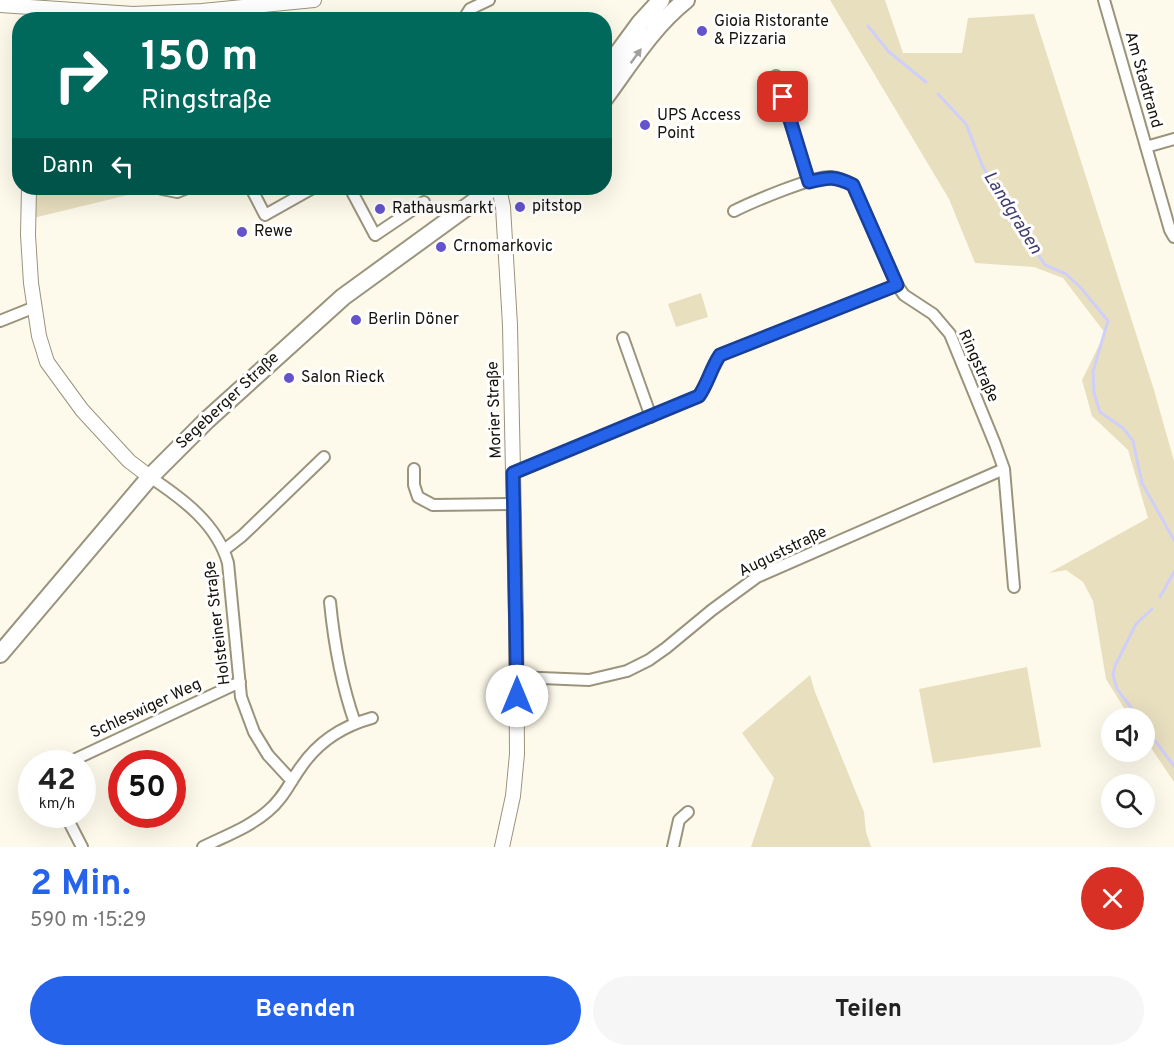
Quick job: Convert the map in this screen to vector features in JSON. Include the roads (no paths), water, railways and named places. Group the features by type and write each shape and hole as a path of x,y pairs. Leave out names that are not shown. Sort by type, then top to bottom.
{"main road":[{"path":"185,12 314,0"},
{"path":"612,62 658,4 686,0"},
{"path":"612,88 649,37 658,4"},
{"path":"0,6 101,12"},
{"path":"29,195 28,242 35,307 43,351 52,371 76,404 129,461 150,477"},
{"name":"Segeberger Straße","path":"0,654 150,477 232,397 343,297 484,195"},
{"name":"Morier Straße","path":"500,195 509,316 517,677 515,776 502,847"}],"street":[{"path":"468,12 489,0"},
{"name":"Am Stadtrand","path":"1104,0 1170,230 1174,237"},
{"path":"776,76 809,182"},
{"path":"1146,147 1174,139"},
{"path":"513,473 699,396 720,355 897,285 853,185 842,179 828,177 809,182 734,211"},
{"path":"255,195 265,215 301,195"},
{"path":"354,195 375,235 424,202"},
{"name":"Ringstraße","path":"897,285 904,295 933,314 950,334 1004,469 1014,587"},
{"path":"0,321 35,307"},
{"path":"623,338 651,417"},
{"path":"224,550 242,536 324,457"},
{"path":"414,469 414,485 418,497 433,505 514,504"},
{"name":"Auguststraße","path":"517,677 589,680 627,671 666,648 757,577 1004,469"},
{"name":"Holsteiner Straße","path":"150,477 173,492 209,525 224,550 228,563 241,697 254,732 268,755 292,781"},
{"path":"330,602 338,663 355,723"},
{"name":"Schleswiger Weg","path":"95,750 240,682"},
{"path":"203,847 268,812 284,796 302,765 322,742 355,723 372,718"},
{"path":"673,847 679,820 688,812"},
{"path":"72,828 82,847"}],"waterway":[{"name":"Landgraben","path":"868,26 889,52 926,82"},
{"name":"Landgraben","path":"938,94 966,124 982,165 1003,203 1045,265 1066,274 1081,288 1108,321 1093,371 1094,393 1100,412 1123,428 1133,441 1142,483 1174,540"},
{"name":"Landgraben","path":"1160,597 1174,572"},
{"name":"Landgraben","path":"1131,708 1117,689 1113,675 1115,666 1136,624 1152,609"},
{"name":"Landgraben","path":"1155,741 1174,766"}],"place":[{"name":"Gioia Ristorante & Pizzaria","path":"702,31"},
{"name":"UPS Access Point","path":"645,125"},
{"name":"pitstop","path":"520,207"},
{"name":"Rathausmarkt","path":"380,209"},
{"name":"Rewe","path":"242,232"},
{"name":"Crnomarkovic","path":"441,247"},
{"name":"Berlin Döner","path":"356,320"},
{"name":"Salon Rieck","path":"289,378"}]}
